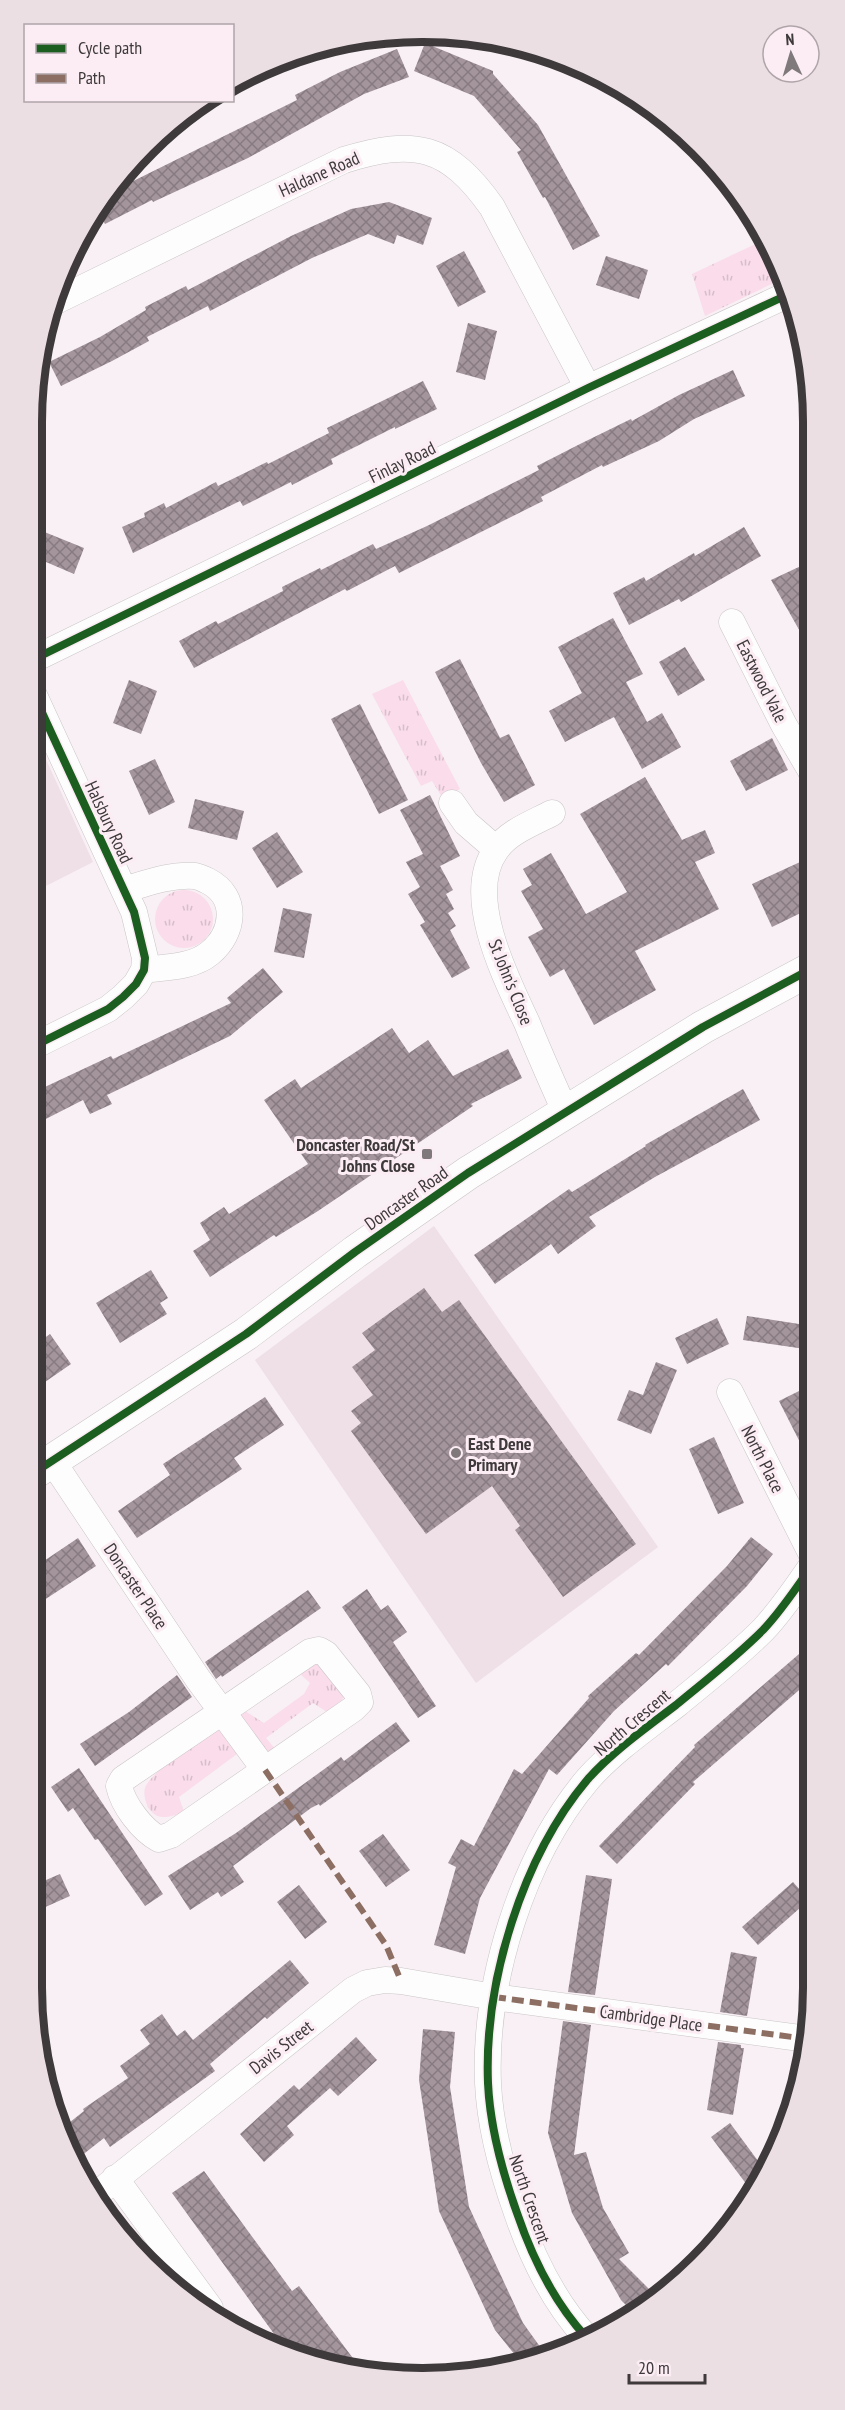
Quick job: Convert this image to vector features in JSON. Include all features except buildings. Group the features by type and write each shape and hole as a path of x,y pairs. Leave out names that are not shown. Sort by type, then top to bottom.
{"street":[{"name":"Haldane Road","path":"63,298 344,160 395,148 419,149 438,156 460,169 487,200 588,388"},
{"name":"Finlay Road","path":"42,655 588,388 782,297"},
{"name":"Eastwood Vale","path":"732,622 803,757"},
{"name":"Halsbury Road","path":"42,714 134,912 144,958 144,970"},
{"path":"452,803 466,823 496,849 509,837 552,813"},
{"name":"St John's Close","path":"496,849 488,864 485,879 489,927 499,961 565,1111"},
{"path":"42,1042 108,1009 136,984 144,970 179,966 209,954 220,942 229,925 231,911 226,896 216,885 198,876 177,876 124,890"},
{"name":"Doncaster Road","path":"42,1465 246,1334 355,1252 468,1173 703,1027 803,973"},
{"name":"North Place","path":"730,1392 803,1537"},
{"name":"Doncaster Place","path":"42,1467 265,1770"},
{"name":"North Crescent","path":"583,2333 556,2297 534,2256 504,2177 492,2123 488,2083 490,2022 506,1940 525,1886 544,1842 589,1778 764,1629 803,1579"},
{"path":"319,1650 326,1654 358,1694 360,1702 171,1835 159,1839 148,1833 121,1795 119,1786 123,1779 221,1711 310,1652 319,1650"},
{"name":"Davis Street","path":"106,2186 353,1990 367,1983 385,1980 401,1981 494,1997"},
{"name":"Cambridge Place","path":"494,1997 800,2038"},
{"path":"106,2186 199,2295"}],"shaded area":[{"path":"42,751 93,862 42,888"},
{"name":"East Dene Primary","path":"434,1226 658,1547 476,1683 255,1360"}],"green space":[{"path":"758,243 776,282 705,316 692,274"},
{"path":"403,680 460,789 442,797 432,781 421,786 372,694"},
{"path":"178,890 190,890 205,898 213,913 213,925 205,940 190,948 178,948 163,940 155,925 155,913 163,898"},
{"path":"318,1663 344,1693 341,1705 330,1714 313,1703 266,1738 277,1751 271,1754 263,1751 238,1718 242,1709 264,1723 304,1694 310,1683 298,1672 309,1664"},
{"path":"217,1727 237,1754 179,1797 184,1812 166,1817 154,1814 145,1796 145,1788 149,1781 177,1756"}],"marked path":[{"path":"265,1770 386,1945 401,1981"},
{"path":"494,1997 800,2038"}],"cycle path":[{"path":"42,655 588,388 782,297"},
{"path":"42,713 134,912 145,958 144,970 136,984 123,997 108,1009 42,1042"},
{"path":"42,1467 246,1334 355,1252 468,1173 703,1027 803,973"},
{"path":"582,2333 554,2294 530,2246 506,2181 494,2133 489,2100 488,2044 500,1963 526,1883 544,1845 565,1810 588,1779 619,1749 676,1705 753,1640 777,1614 803,1578"}],"place":[{"name":"Doncaster Road/St Johns Close","path":"427,1154"},
{"name":"East Dene Primary","path":"456,1453"}]}
